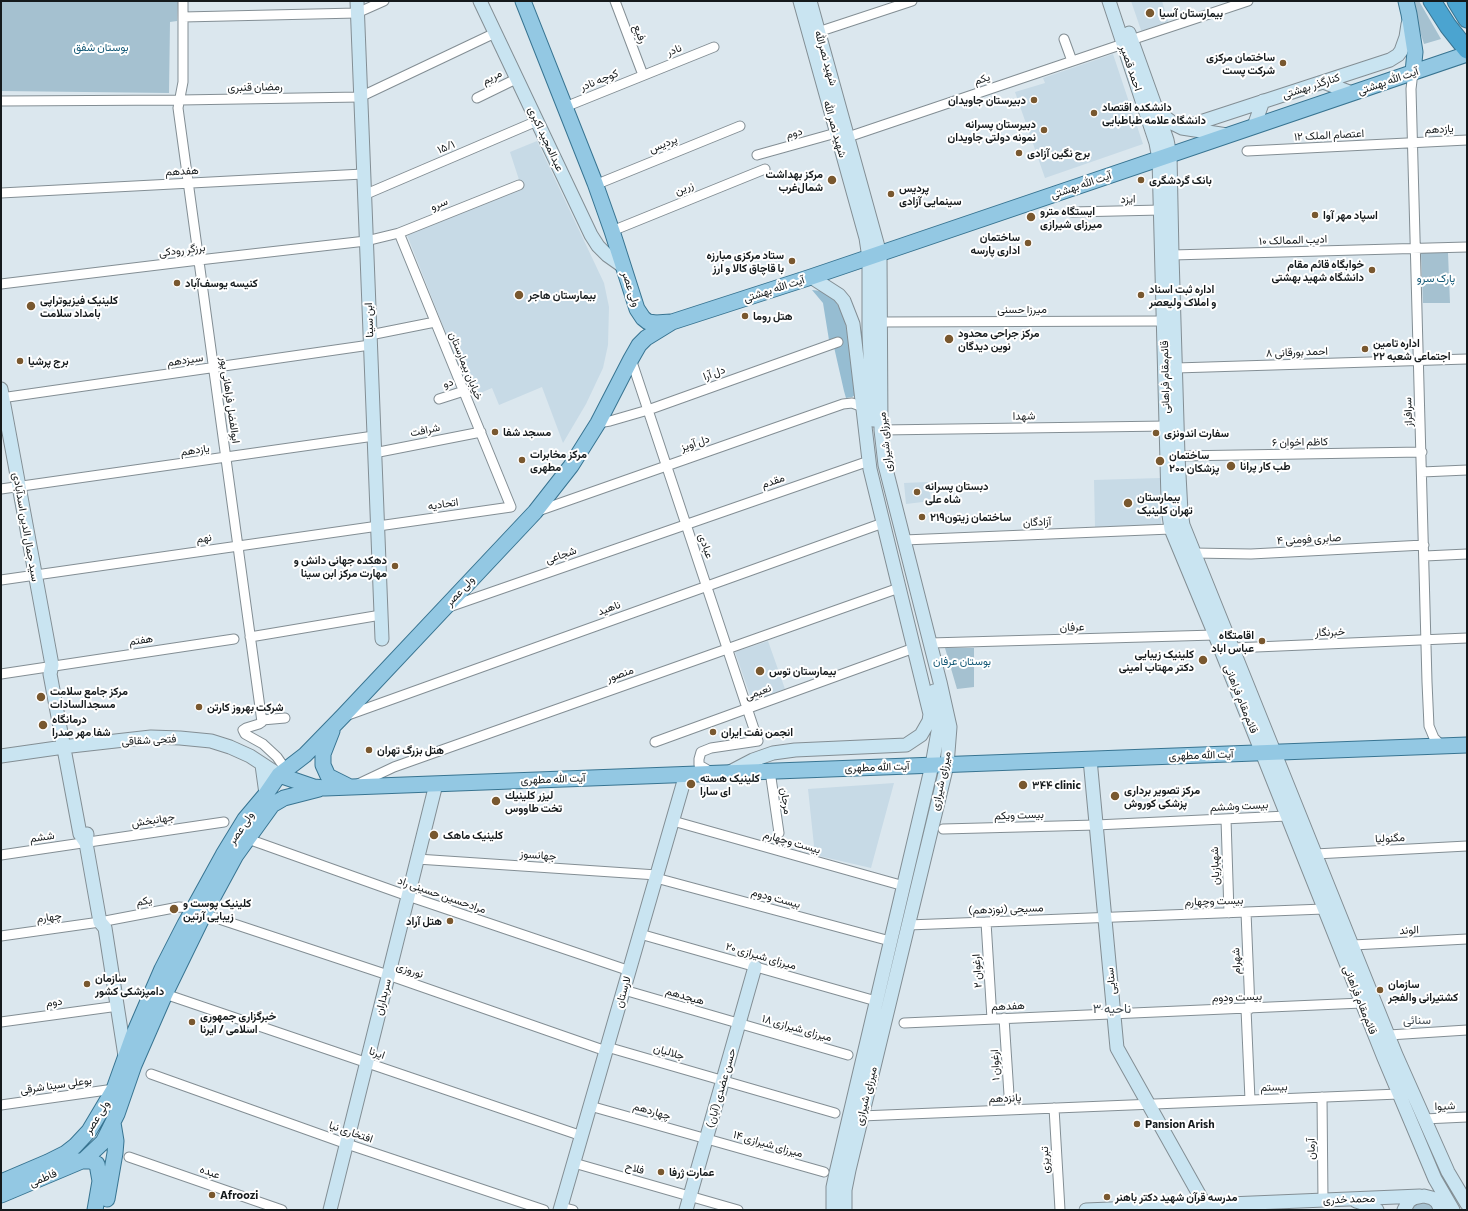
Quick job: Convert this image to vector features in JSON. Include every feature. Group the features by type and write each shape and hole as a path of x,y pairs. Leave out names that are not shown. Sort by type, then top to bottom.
{"highway":[{"path":"1432,1 1448,26 1467,50"},
{"path":"1456,1 1467,20"}],"main road":[{"name":"عبدالمجید اکبری","path":"480,1 591,234 598,246 607,255 624,267"},
{"name":"ولی عصر","path":"523,1 595,185 612,231 637,309 643,318 652,323 672,322"},
{"path":"800,1 826,79"},
{"name":"شهید نصرالله","path":"810,1 818,32 826,79 875,256"},
{"name":"احمد قصیر","path":"1109,1 1157,111 1167,140 1164,157"},
{"name":"احمد قصیر","path":"1118,1 1127,42 1156,143 1164,157"},
{"name":"ابن سینا","path":"357,7 382,639"},
{"path":"1407,7 1415,52 1413,72"},
{"name":"کنارگذر بهشتی","path":"1182,128 1386,62 1398,55 1405,41 1407,7"},
{"name":"آیت الله بهشتی","path":"672,322 875,256 1467,54"},
{"path":"1323,82 1352,93"},
{"path":"1254,126 1263,101"},
{"path":"1157,111 1182,128 1228,135"},
{"name":"قائم‌مقام فراهانی","path":"1164,157 1161,210 1166,426 1169,515 1171,529 1215,635 1315,854 1424,1119 1448,1172 1467,1204"},
{"name":"قائم‌مقام فراهانی","path":"1164,157 1172,255 1178,456 1183,525 1233,648 1269,753 1287,816 1399,1094 1435,1179 1453,1210"},
{"name":"میرزای شیرازی","path":"833,1210 833,1187 890,941 904,886 950,727 885,465 881,430 880,322 875,256"},
{"name":"میرزای شیرازی","path":"845,1210 845,1190 847,1180 861,1116 908,925 939,765 939,718 877,467 869,333 875,256"},
{"name":"میرزای شیرازی","path":"721,773 773,753 795,750 906,745 911,743 924,732 929,721 930,714 869,461 854,335 848,309 844,301 835,292 811,277"},
{"name":"ولی عصر","path":"48,1162 70,1150 84,1137 114,1089 165,994 199,911 245,819 284,774 338,721 535,512 571,466 598,423 639,345 646,338 672,322"},
{"name":"سید جمال الدین اسدآبادی","path":"2,395 52,665 57,673 68,746 87,833 86,843 100,922 105,928 122,1034 130,1060"},
{"path":"338,721 323,754 323,765 328,776 351,787"},
{"name":"فتحی شقاقی","path":"1,756 68,746 151,738 180,738 221,744 250,756 262,765 284,774"},
{"name":"آیت الله مطهری","path":"284,774 314,787 325,788 1467,746"},
{"name":"سنایی","path":"1090,759 1117,1048 1149,1104 1198,1207"},
{"path":"262,765 266,794"},
{"name":"لارستان","path":"565,1209 574,1163 686,774"},
{"name":"سربداران","path":"330,1210 436,784"},
{"name":"ولی عصر","path":"105,1210 115,1153 116,1140 113,1123 120,1106 137,1029 162,969 199,911 270,808 276,802 296,794 325,788"},
{"path":"100,922 97,930 111,1007 116,1047 117,1071 114,1089"},
{"name":"حسن عضدی (آبان)","path":"686,1210 755,967"},
{"path":"122,1034 126,1037 130,1036 137,1029"},
{"path":"84,1160 103,1142 113,1123"},
{"path":"48,1162 84,1160 97,1164 100,1181 95,1210"},
{"name":"فاطمی","path":"1,1195 84,1160"},
{"name":"فاطمی","path":"1,1182 48,1162"},
{"path":"1446,1197 1460,1192"},
{"path":"1404,1210 1409,1201 1424,1196 1437,1202 1442,1210"},
{"name":"محمد خدری","path":"1086,1210 1198,1207 1424,1196 1446,1197"},
{"path":"1347,1199 1366,1204 1377,1210"}],"street":[{"name":"ابوالفضل فراهانی پور","path":"183,1 183,82 178,108 262,720"},
{"path":"183,17 357,7 384,1"},
{"name":"رفیع","path":"615,1 643,75"},
{"path":"818,32 912,1"},
{"name":"یکم","path":"842,135 1072,61 1248,1"},
{"name":"رمضان قنبری","path":"1,101 360,97 495,33"},
{"path":"1064,39 1072,61"},
{"name":"نادر","path":"643,75 714,47"},
{"name":"سرافراز","path":"1413,72 1411,84 1412,143 1429,726 1434,738 1442,746"},
{"name":"کوچه نادر","path":"565,107 643,75"},
{"name":"مریم","path":"477,98 518,78"},
{"name":"۱۵/۱","path":"364,195 537,121"},
{"name":"پردیس","path":"595,185 740,126"},
{"name":"دوم","path":"757,155 842,135"},
{"name":"یازدهم","path":"1412,143 1467,140"},
{"name":"اعتصام الملک ۱۲","path":"1247,150 1412,143"},
{"name":"زرین","path":"612,231 765,168"},
{"name":"هفدهم","path":"1,193 363,174"},
{"name":"سرو","path":"366,242 399,233 519,185"},
{"name":"ایزد","path":"1072,212 1161,210"},
{"name":"خیابان بیمارستان","path":"399,233 511,507"},
{"name":"برزگر رودکی","path":"1,284 199,260 366,242"},
{"name":"ادیب الممالک ۱۰","path":"1172,255 1467,247"},
{"name":"میرزا حسنی","path":"880,322 1164,321"},
{"name":"سیزدهم","path":"2,395 214,368 370,340 435,322"},
{"name":"دل آرا","path":"598,423 648,410 838,342"},
{"name":"عبادی","path":"631,359 758,741 711,748 701,752 698,759 699,765 721,773"},
{"name":"احمد بورقانی ۸","path":"1176,368 1467,359"},
{"name":"دو","path":"439,399 464,391"},
{"name":"دل آویز","path":"535,512 843,404 852,403 863,407"},
{"name":"شهدا","path":"881,430 1166,426"},
{"name":"شرافت","path":"374,452 480,432"},
{"name":"یازدهم","path":"1,489 374,436"},
{"name":"کاظم اخوان ۶","path":"1178,456 1422,452"},
{"name":"مقدم","path":"686,524 869,461"},
{"path":"1422,472 1467,470"},
{"name":"اتحادیه","path":"377,525 511,507"},
{"name":"ناهید","path":"338,721 706,586 883,523"},
{"name":"شجاعی","path":"444,609 686,524"},
{"name":"نهم","path":"1,580 377,525"},
{"name":"آزادگان","path":"904,540 1171,529"},
{"name":"صابری فومنی ۴","path":"1194,553 1251,554 1424,545"},
{"path":"1425,556 1467,554"},
{"name":"منصور","path":"351,787 394,767 899,588"},
{"path":"250,637 381,615"},
{"name":"عرفان","path":"930,643 1215,635"},
{"name":"خبرنگار","path":"1233,648 1467,638"},
{"name":"هفتم","path":"1,674 52,665 234,639"},
{"name":"نعیمی","path":"655,742 914,648"},
{"path":"284,774 277,757 263,744 244,733 243,730 261,723 262,720 285,718"},
{"name":"مرجان","path":"770,771 779,833"},
{"name":"بیست وششم","path":"1096,825 1287,816"},
{"name":"شهبازیان","path":"1226,818 1229,913"},
{"name":"بیست وچهارم","path":"673,821 904,886"},
{"name":"جهانبخش","path":"86,843 224,822"},
{"name":"بیست ویکم","path":"943,829 1096,825"},
{"name":"مرادحسین حسینی راد","path":"248,839 408,896 630,971"},
{"name":"ششم","path":"1,855 86,843"},
{"name":"مگنولیا","path":"1315,854 1467,846"},
{"name":"جهانسوز","path":"417,859 657,877"},
{"name":"بیست ودوم","path":"657,877 890,941"},
{"name":"یکم","path":"100,922 179,907 199,911"},
{"name":"بیست وچهارم","path":"1105,918 1324,909"},
{"name":"نوروزی","path":"199,911 607,1049"},
{"name":"شهرام","path":"1246,912 1250,1100"},
{"name":"مسیحی (نوزدهم)","path":"908,925 1105,918"},
{"name":"چهارم","path":"1,936 100,922"},
{"name":"ارغوان ۲","path":"986,922 992,1019"},
{"name":"میرزای شیرازی ۲۰","path":"640,934 876,1001"},
{"name":"الوند","path":"1353,945 1467,939"},
{"name":"هیجدهم","path":"624,990 739,1024"},
{"name":"ايرنا","path":"165,994 582,1136"},
{"name":"بیست ودوم","path":"1114,1014 1362,1004"},
{"name":"دوم","path":"1,1022 111,1007"},
{"name":"هفدهم","path":"904,1023 1114,1014"},
{"name":"ارغوان ۱","path":"1004,1018 1010,1110"},
{"name":"میرزای شیرازی ۱۸","path":"739,1024 848,1055"},
{"path":"1389,1035 1467,1030"},
{"name":"جلالیان","path":"607,1049 723,1080 836,1113"},
{"name":"افتخاری نیا","path":"151,1074 347,1144 544,1210"},
{"name":"بوعلی سینا شرقی","path":"1,1105 114,1089"},
{"name":"بیستم","path":"1149,1104 1399,1094"},
{"name":"آرمان","path":"1322,1097 1323,1200"},
{"name":"پانزدهم","path":"861,1116 1149,1104"},
{"name":"چهاردهم","path":"590,1106 706,1139"},
{"name":"تبریزی","path":"1054,1108 1060,1210"},
{"name":"شیوا","path":"1424,1119 1467,1117"},
{"name":"میرزای شیرازی ۱۴","path":"706,1139 824,1172"},
{"name":"عبده","path":"129,1157 282,1210"},
{"name":"فلاح","path":"574,1163 738,1210"}],"shaded area":[{"name":"بیمارستان آسیا","path":"1131,1 1162,1 1169,24 1142,33"},
{"name":"دانشکده اقتصاد دانشگاه علامه طباطبایی","path":"1113,54 1143,144 1045,178 1015,92 1045,83 1043,78"},
{"name":"بیمارستان هاجر","path":"537,141 604,283 609,307 608,345 603,368 586,404 563,443 542,387 499,405 492,388 471,397 407,235 522,189 510,152"},
{"path":"812,290 821,291 835,300 844,317 853,360 857,394 852,397 846,398 844,391 834,347 837,339 829,340 823,303"},
{"name":"بیمارستان تهران کلینیک","path":"1160,478 1161,525 1095,527 1094,480"},
{"name":"دبستان پسرانه شاه علی","path":"928,482 931,501 906,504 904,483"},
{"name":"بیمارستان توس","path":"768,641 785,689 752,701 735,652"},
{"path":"894,783 871,868 815,855 808,789"}],"green space":[{"name":"بوستان شفق","path":"2,1 178,1 177,21 170,22 169,93 1,91"},
{"path":"1410,1 1419,1 1441,39 1424,44"},
{"name":"پارک سرو","path":"1421,253 1448,253 1450,303 1423,303"},
{"name":"بوستان عرفان","path":"945,648 974,648 974,687 957,689"},
{"path":"1426,1201 1436,1210 1407,1210 1411,1204"}],"place":[{"name":"بیمارستان آسیا","path":"1150,13"},
{"name":"ساختمان مرکزی شرکت پست","path":"1283,63"},
{"name":"دبیرستان جاویدان","path":"1034,100"},
{"name":"دانشکده اقتصاد دانشگاه علامه طباطبایی","path":"1094,113"},
{"name":"دبيرستان پسرانه نمونه دولتی جاويدان","path":"1044,130"},
{"name":"برج نگین آزادی","path":"1019,153"},
{"name":"مرکز بهداشت شمال‌غرب","path":"832,180"},
{"name":"بانک گردشگری","path":"1141,180"},
{"name":"پردیس سینمایی آزادی","path":"891,194"},
{"name":"اسپاد مهر آوا","path":"1315,215"},
{"name":"ایستگاه مترو میرزای شیرازی","path":"1031,217"},
{"name":"ساختمان اداری پارسه","path":"1028,243"},
{"name":"ستاد مرکزی مبارزه با قاچاق کالا و ارز","path":"792,261"},
{"name":"خوابگاه قائم مقام دانشگاه شهید بهشتی","path":"1372,270"},
{"name":"کنیسه یوسف‌آباد","path":"177,283"},
{"name":"بیمارستان هاجر","path":"519,295"},
{"name":"اداره ثبت اسناد و املاک ولیعصر","path":"1141,295"},
{"name":"کلینیک فیزیوتراپی بامداد سلامت","path":"31,306"},
{"name":"هتل روما","path":"745,316"},
{"name":"مرکز جراحی محدود نوین دیدگان","path":"949,339"},
{"name":"اداره تامین اجتماعی شعبه ۲۲","path":"1365,349"},
{"name":"برج پرشیا","path":"20,361"},
{"name":"مسجد شفا","path":"495,432"},
{"name":"سفارت اندونزی","path":"1156,433"},
{"name":"مرکز مخابرات مطهری","path":"522,460"},
{"name":"ساختمان پزشکان ۲۰۰","path":"1160,461"},
{"name":"طب کار پرانا","path":"1231,466"},
{"name":"دبستان پسرانه شاه علی","path":"917,492"},
{"name":"بیمارستان تهران کلینیک","path":"1128,503"},
{"name":"ساختمان زیتون۲۱۹","path":"922,517"},
{"name":"دهکده جهانی دانش و مهارت مرکز ابن سینا","path":"395,566"},
{"name":"اقامتگاه عباس اباد","path":"1262,641"},
{"name":"کلینیک زیبایی دکتر مهتاب امینی","path":"1203,660"},
{"name":"بیمارستان توس","path":"760,671"},
{"name":"مرکز جامع سلامت مسجدالسادات","path":"41,697"},
{"name":"شرکت بهروز کارتن","path":"199,707"},
{"name":"درمانگاه شفا مهر صدرا","path":"43,725"},
{"name":"انجمن نفت ایران","path":"713,732"},
{"name":"هتل بزرگ تهران","path":"369,750"},
{"name":"کلینیک هسته ای سارا","path":"691,784"},
{"name":"۳۴۴ clinic","path":"1023,785"},
{"name":"مرکز تصویر برداری پزشکی کوروش","path":"1115,796"},
{"name":"ليزر كلينيك تخت طاووس","path":"496,801"},
{"name":"کلینیک ماهک","path":"434,835"},
{"name":"کلینیک پوست و زیبایی آرتین","path":"174,909"},
{"name":"هتل آراد","path":"450,921"},
{"name":"سازمان دامپزشکی کشور","path":"87,984"},
{"name":"سازمان کشتیرانی والفجر","path":"1380,990"},
{"name":"خبرگزاری جمهوری اسلامی / ایرنا","path":"192,1022"},
{"name":"Pansion Arish","path":"1137,1124"},
{"name":"عمارت ژرفا","path":"661,1172"},
{"name":"Afroozi","path":"212,1195"},
{"name":"مدرسه قرآن شهید دکتر باهنر","path":"1107,1197"}],"district":[{"name":"ناحیه ۳","path":"1112,1009"},
{"name":"سنائی","path":"1417,1020"}]}
